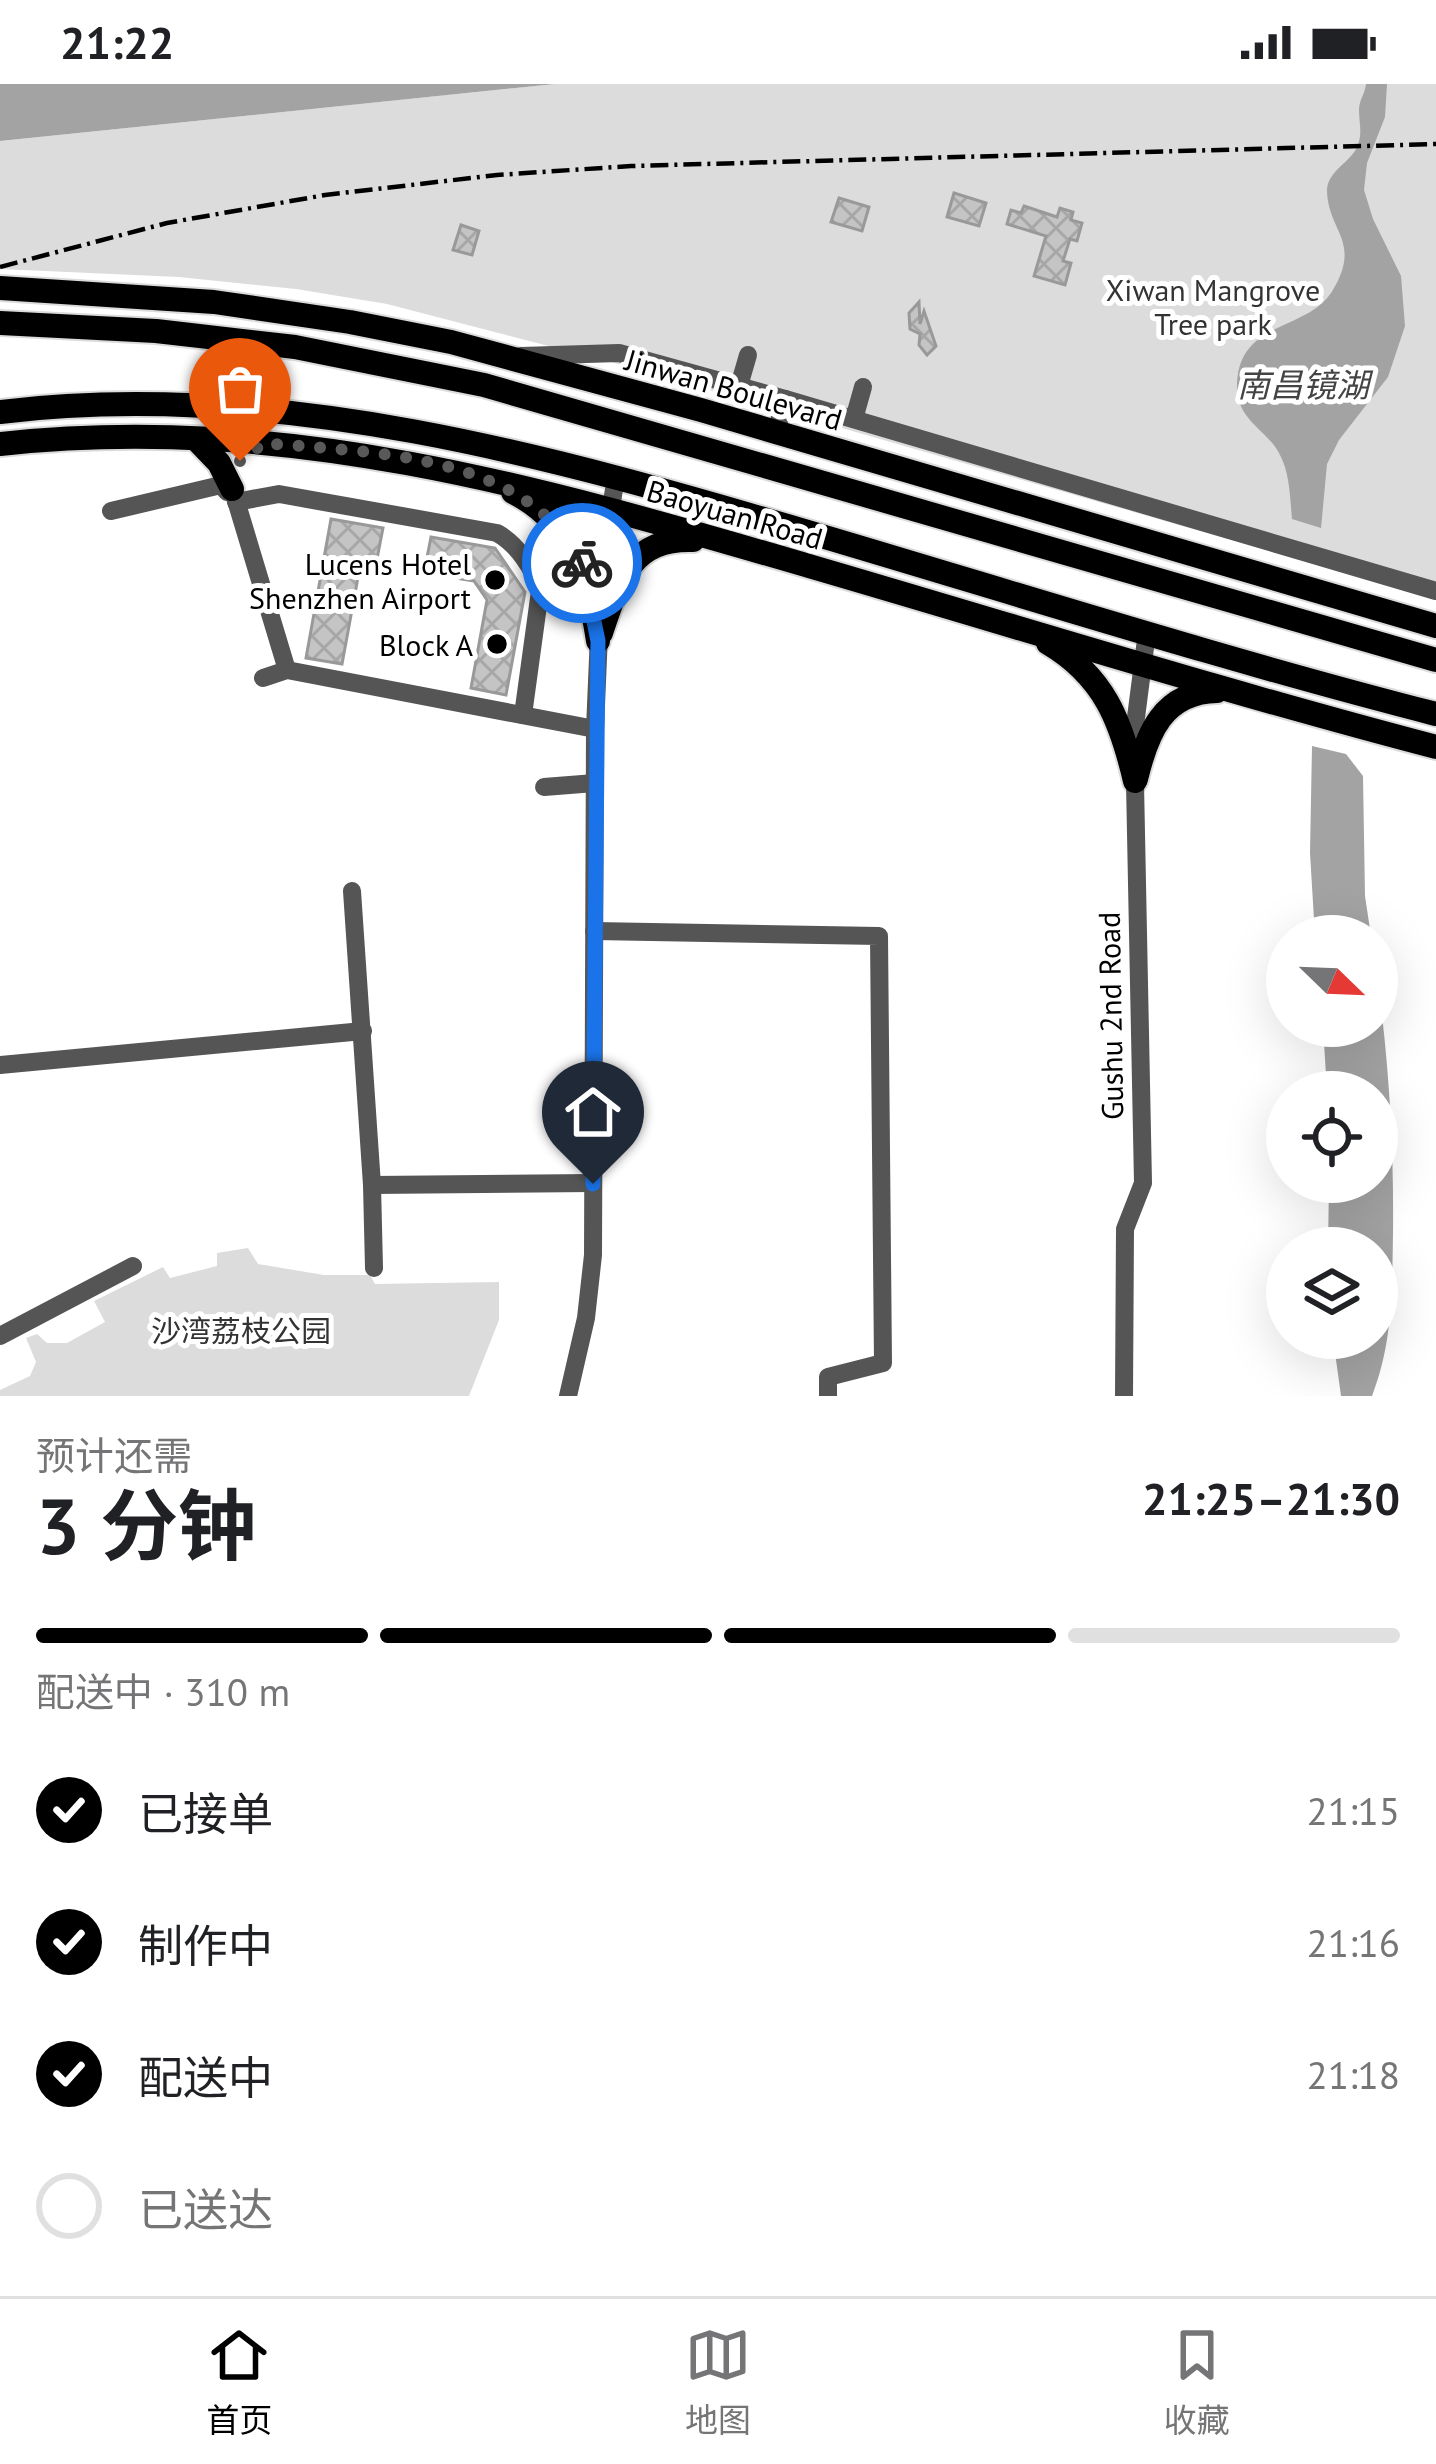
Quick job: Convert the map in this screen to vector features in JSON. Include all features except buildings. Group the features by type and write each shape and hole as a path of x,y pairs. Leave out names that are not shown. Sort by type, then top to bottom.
{"main road":[{"name":"Jinwan Boulevard","path":"0,288 214,302 407,332 510,356 1431,623"},
{"path":"0,323 156,331 272,344 369,359 484,385 1436,660"},
{"name":"Baoyuan Road","path":"0,412 108,405 266,411 407,428 616,477 1436,714"},
{"name":"Baoyuan Road","path":"0,444 106,437 264,443 467,472 1436,747"},
{"path":"196,439 219,463 232,497"},
{"path":"232,497 240,461 264,443"},
{"path":"467,472 526,499 564,533 583,565 598,641"},
{"path":"598,641 621,581 644,550 673,540 725,542"},
{"path":"1014,626 1064,653 1103,690 1124,732 1135,781"},
{"path":"1135,781 1146,742 1163,711 1189,694 1246,693"}],"street":[{"path":"510,356 619,353 1436,591"},
{"path":"739,386 748,356"},
{"path":"854,418 863,387"},
{"path":"776,432 785,399"},
{"path":"568,1396 590,1287 595,729 602,563 616,477"},
{"path":"111,511 221,485 232,497 287,670"},
{"path":"232,497 279,494 497,533 509,540 537,578 540,591 523,715"},
{"name":"Gushu 2nd Road","path":"1124,1396 1125,1229 1143,1183 1135,781 1136,711 1147,632"},
{"path":"263,678 287,670 595,729"},
{"path":"544,787 595,783"},
{"path":"352,891 374,1268"},
{"path":"593,931 879,936 883,1363 828,1377 828,1396"},
{"path":"0,1065 363,1031"},
{"path":"372,1185 593,1184"},
{"path":"0,1336 133,1266"}],"green space":[{"name":"Xiwan Mangrove Tree park","path":"555,84 1436,84 1436,599 626,366 387,304 179,277 0,269 0,141"},
{"name":"沙湾荔枝公园","path":"248,1248 258,1264 324,1275 370,1275 375,1284 499,1282 499,1320 469,1396 0,1396 0,1390 30,1376 36,1362 26,1338 37,1334 47,1343 67,1343 105,1322 94,1301 163,1267 170,1278 217,1266 217,1253"}],"water":[{"path":"0,84 555,84 0,141"},
{"name":"南昌镜湖","path":"1366,84 1387,84 1385,117 1367,163 1364,190 1401,276 1405,326 1388,377 1339,440 1327,464 1321,528 1292,519 1283,462 1275,446 1247,417 1237,387 1240,365 1249,349 1261,337 1323,302 1341,272 1344,247 1327,191 1331,178 1359,142 1359,106"},
{"path":"1312,746 1346,754 1363,776 1368,915 1314,915"},
{"path":"1324,1047 1386,1047 1387,1071 1326,1071"},
{"path":"1329,1203 1393,1203 1393,1227 1328,1227"},
{"path":"1336,1359 1383,1359 1372,1396 1341,1396"}],"railway":[{"path":"0,267 167,223 325,195 497,175 631,166 1436,144"}],"way so far":[{"path":"240,461 264,443 467,472 541,509 556,522 582,563"}],"place":[{"name":"Lucens Hotel Shenzhen Airport","path":"495,580"},
{"name":"Block A","path":"497,644"}],"route":[{"path":"582,563 598,641 593,1184"}]}
